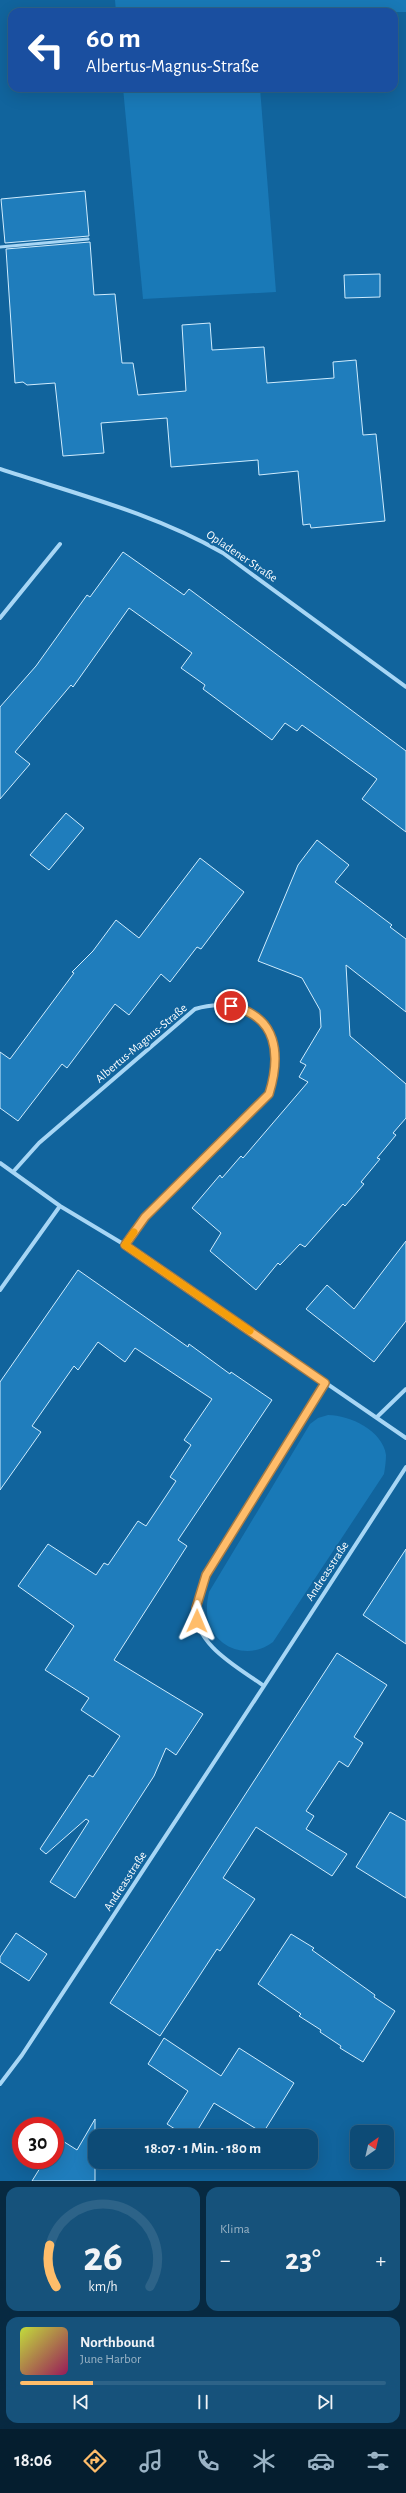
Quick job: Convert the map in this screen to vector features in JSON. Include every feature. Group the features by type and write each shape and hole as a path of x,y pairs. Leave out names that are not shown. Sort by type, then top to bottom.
{"street":[{"name":"Opladener Straße","path":"0,470 95,498 168,524 199,539 223,553 406,687"},
{"path":"0,618 60,544"},
{"name":"Albertus-Magnus-Straße","path":"13,1172 39,1143 195,1009 222,1004 247,1011 267,1030 276,1047 275,1073 269,1094 145,1217 125,1245"},
{"path":"0,1163 60,1206 125,1245 406,1438"},
{"path":"0,1290 60,1206"},
{"path":"264,1686 212,1646 202,1633 197,1621 196,1608 206,1575 325,1383"},
{"path":"377,1417 406,1389"},
{"name":"Andreasstraße","path":"0,2084 31,2042 406,1467"}],"lane":[{"path":"0,246 88,239"}],"shaded area":[{"path":"115,0 406,0 406,12 398,12 398,8 116,8"},
{"path":"123,92 260,92 276,292 143,299"},
{"path":"328,1415 355,1421 372,1432 379,1439 384,1446 386,1455 384,1474 273,1642 254,1650 244,1651 235,1649 218,1639 212,1630 207,1613 209,1592 310,1424 318,1418"}],"building":[{"path":"85,191 89,236 5,243 1,199"},
{"path":"90,242 94,295 115,294 122,363 133,363 138,395 186,391 182,325 210,323 212,350 264,347 267,383 334,378 333,362 356,360 363,435 376,434 385,521 311,528 310,524 303,525 298,471 259,475 258,460 171,467 167,418 101,423 104,453 63,456 55,383 27,385 23,382 15,383 6,249"},
{"path":"380,274 380,297 345,298 344,275"},
{"path":"123,552 184,595 189,589 406,751 406,832 362,799 377,779 302,725 297,731 285,723 272,740 203,689 205,685 181,668 192,653 129,608 73,687 71,685 15,752 30,764 0,799 0,707 36,666 87,595 90,597"},
{"path":"66,813 84,828 49,870 30,855"},
{"path":"317,840 349,865 335,882 392,925 390,927 406,939 406,1012 346,965 350,1036 406,1084 406,1118 393,1133 396,1135 377,1158 380,1159 361,1182 364,1184 345,1206 343,1204 305,1247 300,1244 280,1265 278,1263 256,1290 210,1251 221,1233 192,1208 220,1175 222,1178 241,1156 243,1158 308,1082 299,1077 306,1065 300,1062 321,1027 320,1010 302,978 258,961 298,865"},
{"path":"200,858 244,892 201,949 197,947 170,982 161,974 129,1015 115,1004 67,1068 62,1064 18,1121 0,1108 0,1052 10,1059 74,973 72,972 93,951 116,920 139,938"},
{"path":"406,1241 406,1321 374,1362 306,1309 327,1285 354,1309"},
{"path":"78,1270 188,1347 189,1344 230,1374 231,1372 272,1400 178,1540 187,1546 114,1660 203,1714 176,1755 166,1748 154,1776 75,1898 50,1882 89,1821 86,1819 46,1854 40,1849 89,1775 93,1777 120,1736 81,1710 89,1698 45,1670 74,1626 18,1586 48,1544 96,1575 104,1563 108,1565 138,1521 146,1526 176,1481 170,1477 191,1445 184,1440 212,1399 135,1348 125,1362 98,1342 78,1370 74,1366 32,1426 41,1432 0,1490 0,1382"},
{"path":"406,1549 406,1644 363,1615"},
{"path":"337,1653 387,1685 354,1737 363,1743 348,1767 339,1761 306,1811 314,1816 306,1829 347,1854 332,1876 256,1827 223,1878 255,1899 220,1951 217,1949 160,2036 110,2003"},
{"path":"390,1812 406,1821 406,1898 356,1867"},
{"path":"16,1933 47,1954 29,1981 0,1962 0,1957"},
{"path":"291,1934 314,1948 312,1950 395,2011 363,2062 340,2048 341,2046 320,2032 321,2030 299,2016 301,2014 258,1984"},
{"path":"164,2038 221,2076 239,2048 294,2083 265,2129 256,2129 214,2103 198,2129 175,2129 167,2124 188,2091 148,2064"},
{"path":"95,2119 95,2129 89,2129"},
{"path":"88,2131 88,2169 95,2169 95,2181 32,2181 39,2169 64,2169 64,2142 77,2150"}],"slow traffic":[{"path":"134,1232 125,1245 250,1331"}],"route":[{"path":"197,1621 196,1608 199,1592 206,1575 325,1383 125,1245 145,1217 269,1094 275,1073 276,1047 267,1030 258,1019 247,1011 231,1006"}]}
